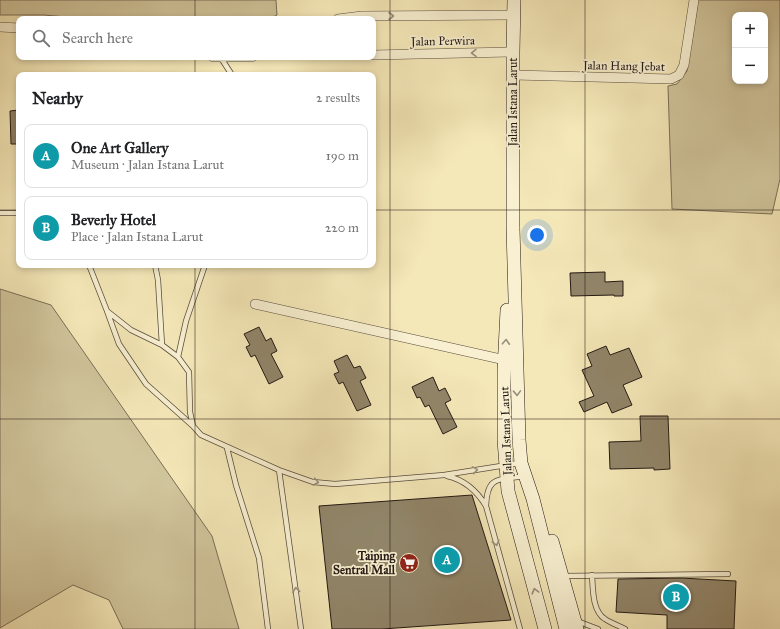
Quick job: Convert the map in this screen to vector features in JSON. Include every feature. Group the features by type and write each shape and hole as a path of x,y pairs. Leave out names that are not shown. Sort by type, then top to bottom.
{"main road":[{"name":"Jalan Istana Larut","path":"514,0 513,228 519,440 521,463 533,499 561,612 573,626"},
{"name":"Jalan Istana Larut","path":"513,228 505,360 505,465 508,491 545,629"},
{"name":"Jalan Istana Larut","path":"533,499 546,522 562,576 573,626"}],"street":[{"name":"Jalan Hang Jebat","path":"514,75 671,79 679,75 684,64 694,0"},
{"name":"Jalan Perwira","path":"362,16 514,15"},
{"path":"0,28 16,28"},
{"name":"Jalan Perwira","path":"376,55 513,52"},
{"path":"256,304 505,360"}],"lane":[{"path":"221,60 230,72"},
{"path":"0,213 16,213"},
{"path":"90,268 119,344 146,384 201,435 228,448 279,470 313,482 335,484 444,475 521,463"},
{"path":"156,268 158,280 162,345"},
{"path":"178,357 186,321 204,268"},
{"path":"107,312 130,330 162,345 178,357 189,372 190,412 193,426"},
{"path":"228,448 236,485 259,558 268,629"},
{"path":"279,470 301,629"},
{"path":"444,475 454,477 472,488 480,496 486,506 520,629"},
{"path":"486,506 488,489 494,482 526,475"},
{"path":"562,576 728,574"},
{"path":"592,575 593,600 603,619 625,629"},
{"path":"573,626 598,629"}],"shaded area":[{"path":"0,0 276,0 277,15 55,16 0,15"},
{"path":"698,0 780,0 780,179 772,214 672,209 668,86 677,84 687,71"},
{"path":"0,289 51,305 212,536 239,629 123,629 109,600 73,585 0,628"}],"building":[{"path":"16,110 16,144 11,144 10,111"},
{"path":"605,272 605,282 623,281 623,296 571,296 570,273"},
{"path":"259,327 266,341 271,338 277,351 271,354 283,377 269,384 255,355 251,357 246,347 250,345 244,334"},
{"path":"606,346 610,355 629,348 642,377 623,385 632,405 612,413 607,402 584,412 579,402 594,396 582,370 592,366 587,354"},
{"path":"347,355 354,368 360,366 366,378 360,381 371,405 357,411 343,382 339,384 334,374 339,372 334,361"},
{"path":"433,377 439,391 445,388 451,400 445,403 457,427 443,434 429,405 425,407 420,397 417,398 412,387"},
{"path":"640,416 668,416 670,469 610,469 609,442 641,441"},
{"name":"Taiping Sentral Mall","path":"472,495 511,620 382,629 332,629 319,506"},
{"path":"681,578 736,581 734,629 667,629 667,615 616,612 618,579"}],"place":[{"name":"One Art Gallery","path":"447,560"},
{"name":"Taiping Sentral Mall","path":"409,563"},
{"name":"Beverly Hotel","path":"676,597"}]}
